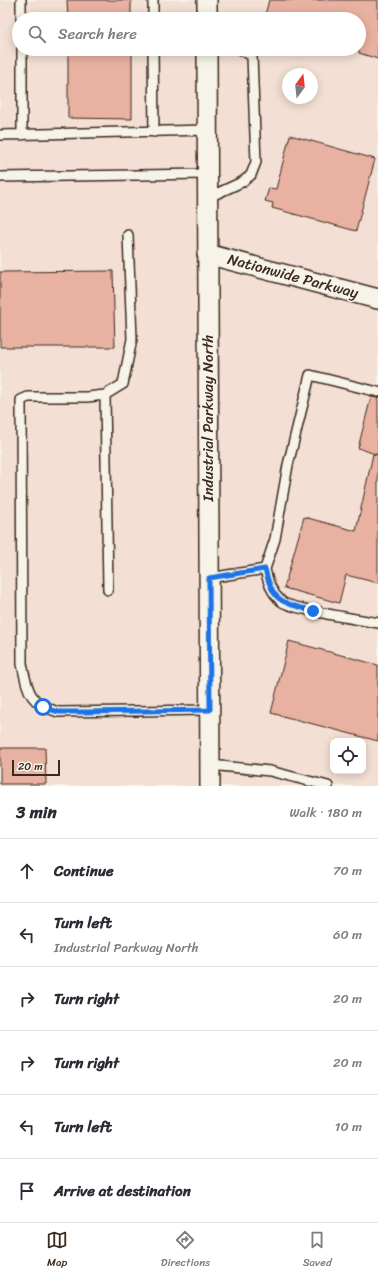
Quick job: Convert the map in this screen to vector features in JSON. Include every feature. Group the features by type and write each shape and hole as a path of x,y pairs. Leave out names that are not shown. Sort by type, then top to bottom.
{"street":[{"path":"206,0 207,12"},
{"name":"Industrial Parkway North","path":"207,56 210,786"},
{"name":"Nationwide Parkway","path":"208,254 378,299"}],"lane":[{"path":"21,0 21,12"},
{"path":"153,0 153,12"},
{"path":"22,56 22,135"},
{"path":"153,56 154,132"},
{"path":"207,198 242,182 251,175 256,162 252,56"},
{"path":"0,135 207,130"},
{"path":"0,177 207,174"},
{"path":"128,235 132,339 123,384 105,395 87,397 28,397 21,400 22,664 26,681 33,698 43,707 58,712 210,710"},
{"path":"378,392 310,375 288,465 275,539 265,569 269,586 283,603 313,611 378,623"},
{"path":"105,395 108,590"},
{"path":"209,578 265,569"},
{"path":"210,765 270,771 328,786"}],"shaded area":[{"path":"0,0 378,0 378,786 0,786"}],"building":[{"path":"67,0 131,0 131,12 68,12"},
{"path":"269,0 378,0 378,59 366,55 366,12 266,12"},
{"path":"68,56 132,56 132,119 68,118"},
{"path":"290,135 375,159 356,231 272,208 273,203 265,201 269,188 276,189"},
{"path":"113,271 115,347 0,347 0,272"},
{"path":"371,397 378,398 378,455 358,448"},
{"path":"373,454 378,455 378,583 346,575 339,603 284,588 304,517 356,531"},
{"path":"289,641 378,665 378,741 271,713"},
{"path":"0,748 45,748 46,784 0,784"}],"route":[{"path":"43,707 58,712 210,710 209,578 265,569 269,586 283,603 313,611"}]}
